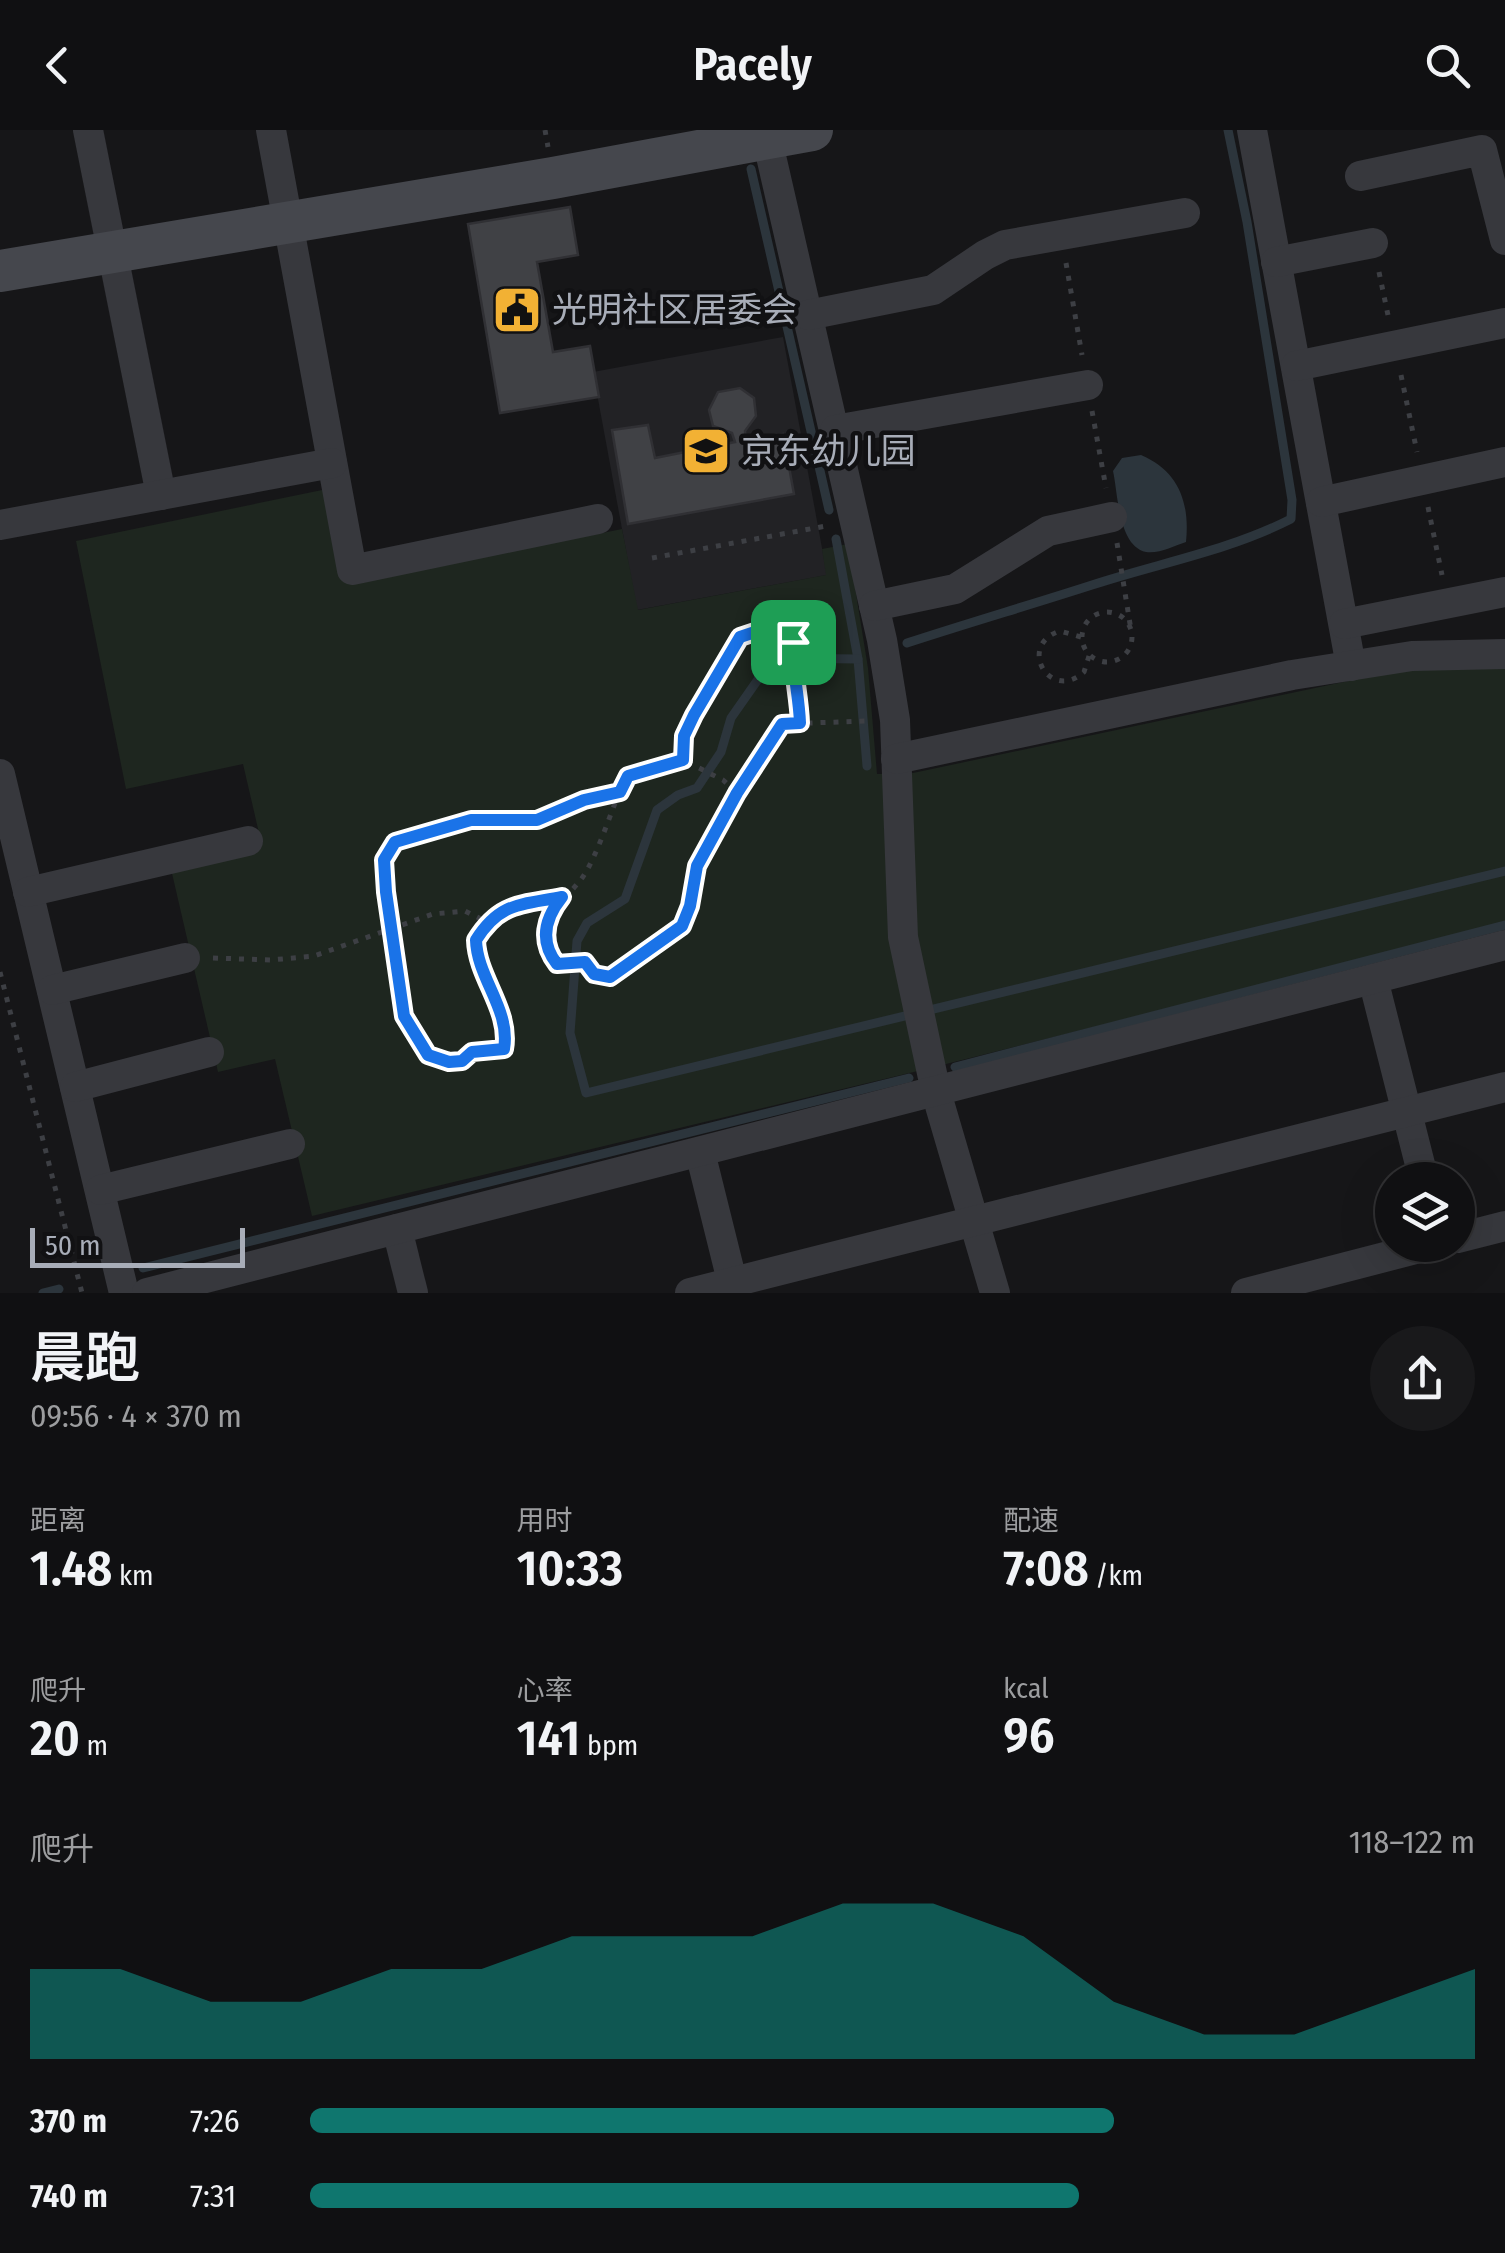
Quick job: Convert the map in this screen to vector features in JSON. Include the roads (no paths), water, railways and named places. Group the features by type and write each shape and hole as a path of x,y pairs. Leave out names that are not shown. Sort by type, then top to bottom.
{"street":[{"path":"88,130 160,495"},
{"path":"272,130 352,570 598,520"},
{"path":"0,271 553,178 766,134 812,130"},
{"path":"1252,130 1351,666"},
{"path":"766,134 874,606 895,720 903,937 936,1092 995,1293"},
{"path":"1360,176 1482,150 1505,240"},
{"path":"808,315 933,290 985,254 1005,246 1185,213"},
{"path":"1276,262 1374,243"},
{"path":"1296,366 1505,324"},
{"path":"834,430 1088,385"},
{"path":"1321,502 1505,462"},
{"path":"0,525 332,463"},
{"path":"874,606 956,588 1048,531 1112,516"},
{"path":"1344,624 1505,592"},
{"path":"896,760 1292,676 1412,656 1505,654"},
{"path":"0,774 124,1293"},
{"path":"28,892 248,840"},
{"path":"148,1293 1505,945"},
{"path":"52,990 185,958"},
{"path":"1374,979 1419,1162"},
{"path":"75,1087 209,1052"},
{"path":"690,1293 734,1288 974,1220 1505,1087"},
{"path":"100,1190 290,1144"},
{"path":"700,1152 734,1288"},
{"path":"1475,1234 1505,1226"},
{"path":"397,1229 413,1293"},
{"path":"1246,1293 1375,1259"}],"waterway":[{"path":"907,643 1218,548 1291,519 1292,500 1247,222 1228,130"},
{"path":"751,169 829,510"},
{"path":"836,539 858,659 867,766"},
{"path":"858,659 773,658 731,718 721,752 697,788 678,795 657,810 625,899 587,923 577,941 570,1033 586,1093 1505,871"},
{"path":"955,1067 1505,925"},
{"path":"143,1268 909,1078"},
{"path":"43,1293 59,1289"}],"place":[{"name":"光明社区居委会","path":"517,310"},
{"name":"京东幼儿园","path":"706,451"}]}
